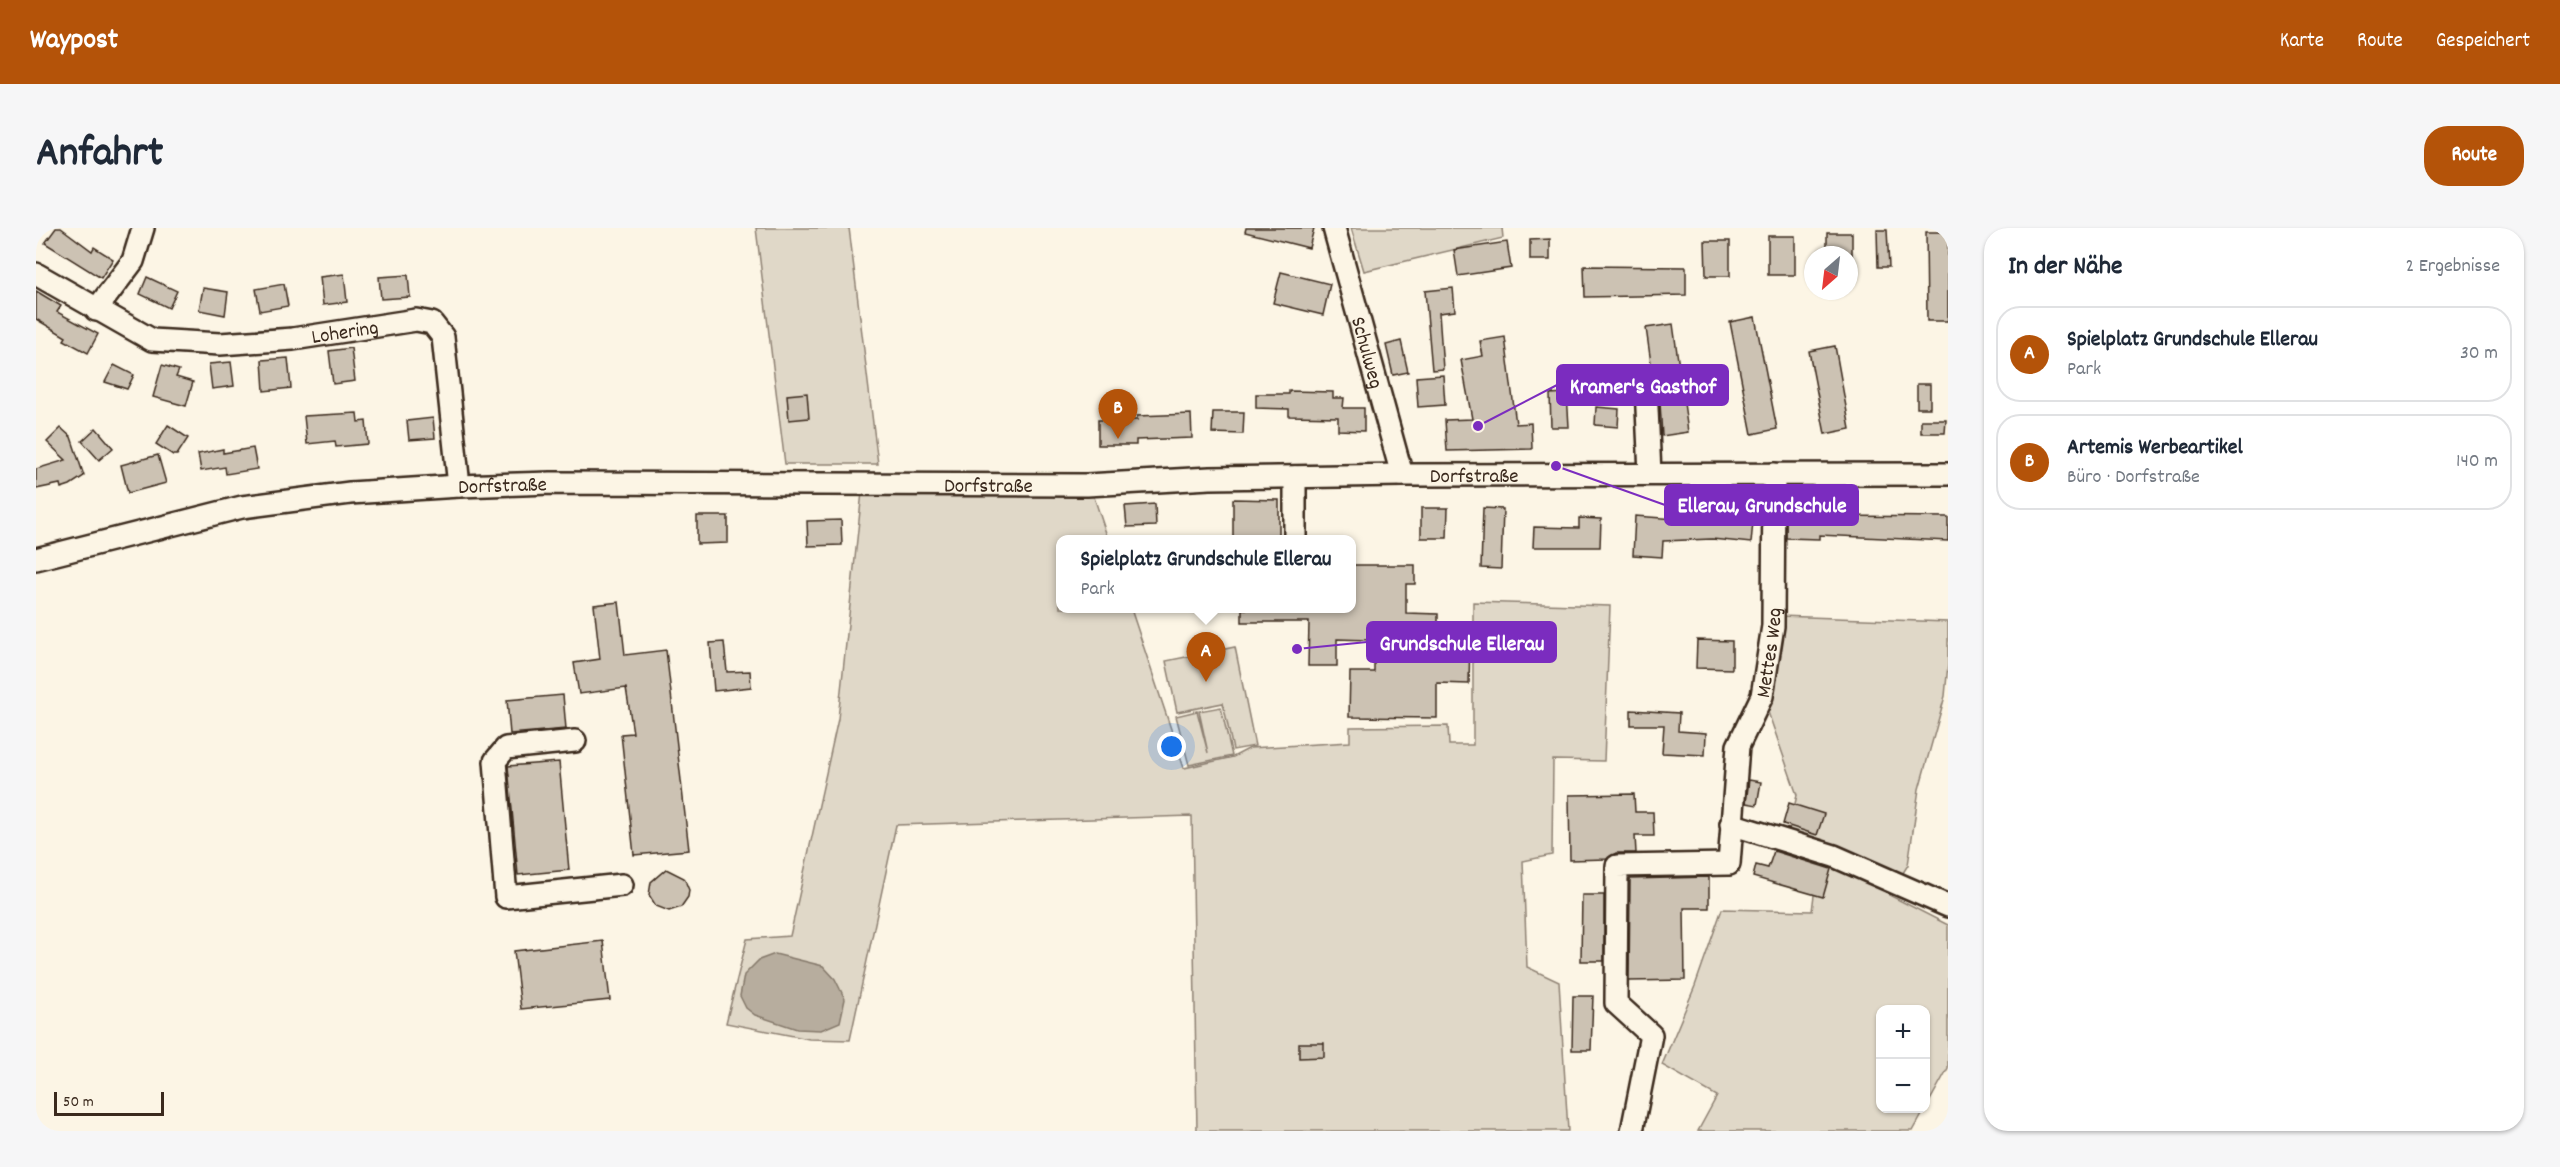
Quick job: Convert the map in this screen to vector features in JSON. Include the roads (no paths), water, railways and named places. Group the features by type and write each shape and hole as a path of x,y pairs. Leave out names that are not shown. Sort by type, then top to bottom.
{"street":[{"path":"96,310 133,261 143,228"},
{"name":"Schulweg","path":"1334,228 1402,475"},
{"name":"Lohering","path":"36,274 152,340 220,344 293,339 416,320 432,323 443,337 459,486"},
{"path":"1646,387 1650,474"},
{"name":"Mettes Weg","path":"1632,1131 1651,1035 1616,1003 1617,866 1730,864 1738,746 1762,696 1773,626 1774,474"},
{"name":"Dorfstraße","path":"36,559 242,507 350,493 459,486 551,483 1087,485 1210,478 1402,475 1948,474"},
{"path":"1295,477 1295,535"},
{"path":"575,741 506,748 495,761 506,897 622,885"},
{"path":"1731,824 1834,856 1948,906"}],"place":[{"name":"Kramer's Gasthof","path":"1478,426"},
{"name":"Artemis Werbeartikel","path":"1118,439"},
{"name":"Ellerau, Grundschule","path":"1556,466"},
{"name":"Grundschule Ellerau","path":"1297,649"},
{"name":"Spielplatz Grundschule Ellerau","path":"1206,682"}]}
